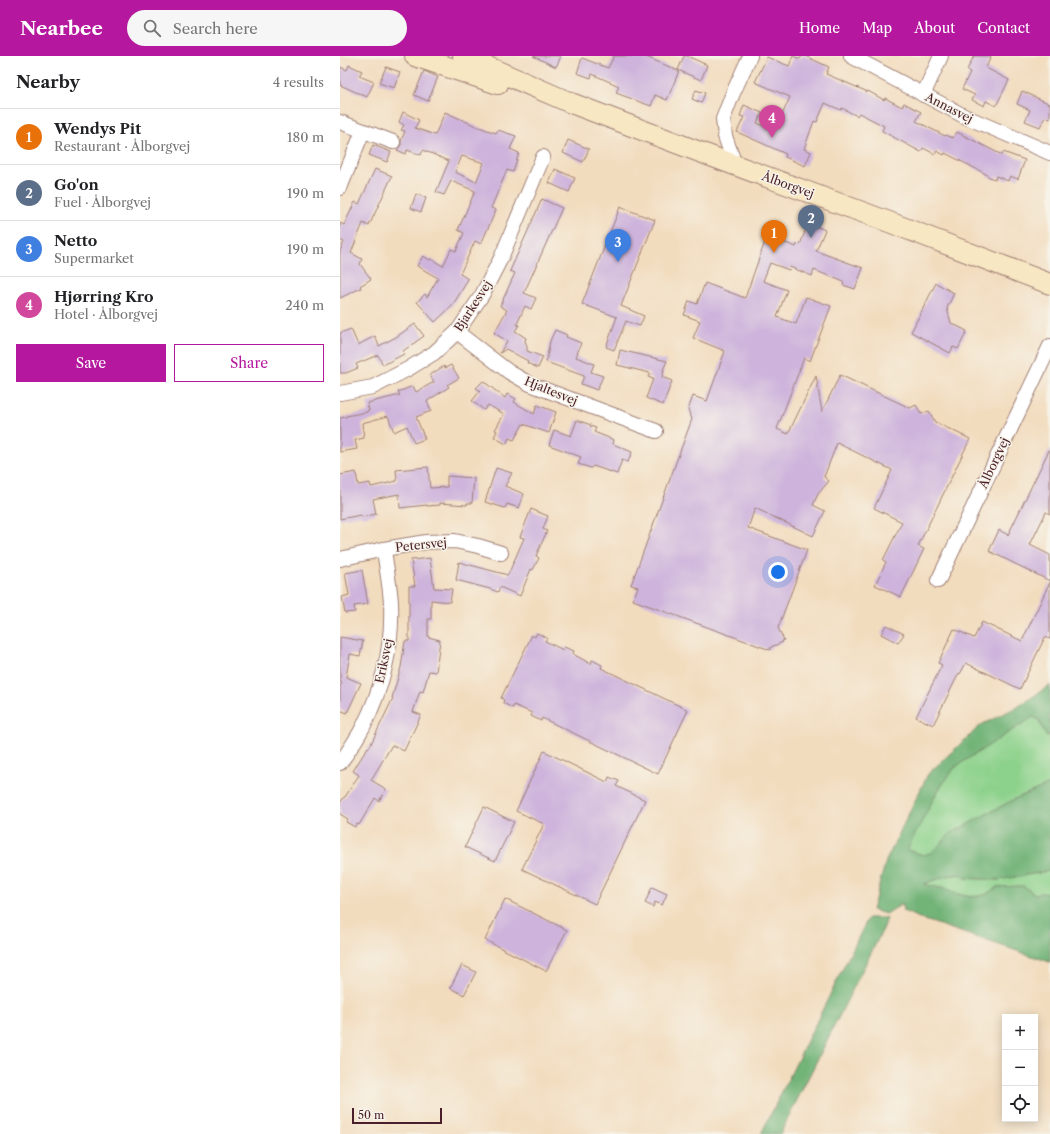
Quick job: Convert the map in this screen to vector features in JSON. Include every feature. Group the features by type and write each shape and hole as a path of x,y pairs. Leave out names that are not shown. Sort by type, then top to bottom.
{"main road":[{"name":"Ålborgvej","path":"415,56 499,84 571,103"},
{"name":"Ålborgvej","path":"463,56 571,103 890,222 1050,284"}],"street":[{"path":"734,165 725,136 723,119 750,56"},
{"name":"Annasvej","path":"851,56 964,116 1050,153"},
{"path":"923,95 941,56"},
{"path":"340,122 393,142"},
{"path":"340,188 363,131"},
{"name":"Bjarkesvej","path":"340,393 373,387 408,369 434,353 457,332 482,295 501,258 543,157"},
{"name":"Hjaltesvej","path":"457,332 509,372 530,384 656,431"},
{"name":"Ålborgvej","path":"938,581 1050,346"},
{"name":"Petersvej","path":"340,559 384,549 426,542 454,542 478,546 501,553"},
{"name":"Eriksvej","path":"340,764 362,728 376,698 385,667 390,635 391,603 384,549"}],"green space":[{"path":"1050,685 1050,735 1046,736 1039,720 1033,717 955,767 937,792 907,850 923,855 931,853 951,833 1015,799 1050,784 1050,871 998,880 965,878 961,874 947,876 923,884 970,897 985,895 997,887 1023,886 1035,894 1050,892 1050,962 922,919 903,911 902,904 886,914 872,910 886,861 928,774 981,725 1019,706"},
{"path":"1033,716 1039,720 1046,736 1050,735 1050,784 1015,799 951,833 931,853 923,855 906,850 937,792 955,767"},
{"path":"1050,871 1050,892 1035,894 1023,886 997,887 985,895 970,897 922,884 947,876 962,874 965,878 998,880"},
{"path":"868,918 887,918 884,927 780,1134 761,1134"}],"building":[{"path":"533,56 561,56 556,67"},
{"path":"614,56 644,56 679,71 667,100 655,95 651,106 616,93 619,86 592,74 591,78 577,73 582,58 608,68"},
{"path":"684,56 707,65 701,80 678,70"},
{"path":"793,56 800,59 802,56 805,56 829,67 826,74 868,91 884,100 885,98 902,107 904,103 921,112 916,121 945,136 946,135 953,138 957,132 1002,155 1003,152 1025,160 1018,179 1010,176 1008,181 996,176 995,180 945,153 944,155 937,151 935,154 923,148 921,152 882,131 884,126 859,113 857,116 842,108 841,110 825,103 817,122 814,121 804,149 811,152 805,166 785,157 786,154 737,132 744,117 740,116 744,105 762,113 757,123 775,131 790,97 755,82 767,57 789,66"},
{"path":"974,56 991,56 986,68 1009,80 996,106 986,101 984,106 972,100 975,95 962,89 970,72 967,70"},
{"path":"349,65 362,71 359,76 374,82 367,97 340,85 340,67 347,70"},
{"path":"386,67 400,72 394,88 379,83"},
{"path":"424,71 438,77 428,101 414,95"},
{"path":"696,90 705,93 701,103 692,99"},
{"path":"1022,91 1050,104 1050,119 1045,117 1040,127 1025,121 1030,110 1017,104"},
{"path":"403,112 419,120 415,128 435,135 445,112 496,133 498,130 516,136 510,149 519,153 513,172 507,170 491,208 496,210 481,244 475,241 460,274 468,279 452,306 435,322 417,302 425,294 427,297 438,278 417,266 423,256 443,266 451,249 456,251 464,233 458,230 475,191 451,181 444,195 436,192 449,161 423,150 421,155 407,150 406,154 397,150 401,145 405,131 401,130 404,125 399,122","holes":["462,156 484,163 476,182 455,172"]},
{"path":"568,140 589,149 583,162 563,153"},
{"path":"373,145 391,152 387,162 369,155"},
{"path":"375,169 392,176 369,226 363,223 351,253 362,259 360,264 371,279 360,286 361,288 340,298 340,251 344,242 340,240 340,223 344,225 355,202 359,204"},
{"path":"555,169 575,178 569,192 549,183"},
{"path":"416,194 426,198 421,212 411,208"},
{"path":"542,199 562,208 524,293 536,298 531,309 525,306 517,324 519,325 515,331 526,338 525,341 527,351 543,357 538,368 527,363 528,361 506,349 500,353 507,341 494,333 507,310 500,306 515,273 510,271"},
{"path":"620,207 655,220 621,306 644,316 640,326 626,321 614,350 606,347 617,317 582,304"},
{"path":"808,223 825,230 816,251 863,268 855,289 843,285 844,282 814,270 812,276 790,267 789,270 770,263 763,281 787,290 777,317 796,324 806,297 831,306 810,361 804,358 777,429 788,434 816,376 822,412 840,375 910,408 916,405 921,414 929,411 935,422 970,439 918,546 924,549 901,597 875,585 886,562 883,560 902,522 874,508 892,470 837,443 824,477 829,481 818,494 813,505 825,511 813,536 755,508 748,528 807,550 778,628 784,640 782,641 783,642 771,647 770,650 633,600 638,587 631,585 692,419 688,410 693,396 707,401 725,351 693,338 700,321 684,315 689,301 697,304 705,283 745,298 767,236 796,247 797,244 800,245"},
{"path":"936,283 954,293 947,308 951,323 967,331 958,349 953,347 950,353 911,332"},
{"path":"415,324 424,336 403,351 404,354 383,365 378,355 356,364 358,368 346,373 340,373 340,333 351,329 358,345 375,336 379,346"},
{"path":"555,330 567,335 566,337 581,343 576,357 594,364 591,372 603,376 597,390 581,384 584,376 546,362 550,341"},
{"path":"620,350 667,361 662,377 672,381 663,405 646,398 653,379 648,377 650,373 617,365"},
{"path":"451,365 459,378 447,385 449,387 427,401 431,411 416,417 425,439 414,443 407,426 394,432 388,416 362,423 364,438 355,440 357,449 340,452 340,418 367,412 369,410 367,403 400,395 398,392 413,386 416,392 434,382 430,375 444,366 445,368"},
{"path":"483,381 505,398 507,394 516,399 514,402 534,414 537,405 556,412 549,433 523,424 514,440 509,438 506,444 494,437 497,431 495,430 504,414 488,405 484,410 472,401 480,391 476,388"},
{"path":"577,420 591,425 590,426 596,428 594,432 614,440 613,444 632,452 628,462 622,460 617,474 593,466 591,468 578,464 581,457 549,445 554,430 571,436"},
{"path":"1050,448 1050,514 1046,512 1030,545 1050,555 1050,581 989,551 999,530 1008,535"},
{"path":"428,467 430,488 447,487 447,476 474,478 472,503 467,503 467,505 440,503 440,505 400,508 399,494 373,499 376,514 340,519 340,475 356,472 358,485 370,483 371,487 397,481 396,470"},
{"path":"496,468 512,473 505,486 524,494 519,508 507,504 505,508 485,502"},
{"path":"531,509 548,516 543,529 547,531 536,556 539,558 533,570 531,569 520,596 500,587 498,592 456,580 459,562 508,575 524,538 520,537"},
{"path":"430,558 434,588 452,589 450,602 431,600 431,619 428,619 428,637 440,640 436,672 429,671 423,692 420,691 413,712 421,715 404,751 392,745 371,780 386,789 379,801 375,798 359,825 357,824 355,827 346,822 348,819 340,814 340,803 359,775 353,771 368,747 369,748 393,698 401,667 405,641 409,641 409,586 415,586 411,560"},
{"path":"362,570 368,604 354,606 355,612 345,613 342,597 349,595 345,573"},
{"path":"1050,582 1050,639 1045,637 1020,689 966,663 960,674 959,673 933,725 916,717 942,665 938,663 954,629 974,638 982,622 1022,641"},
{"path":"886,625 904,634 898,643 881,634"},
{"path":"537,633 547,638 545,641 563,650 564,647 574,651 573,654 591,664 592,660 602,665 601,668 688,710 658,774 542,718 541,721 531,716 532,713 514,705 513,708 503,703 504,700 501,698 532,635 535,637"},
{"path":"340,637 363,641 360,656 350,654 346,677 361,683 347,713 340,710 340,687 342,682 340,682"},
{"path":"544,751 607,782 609,777 619,781 616,786 645,800 595,904 522,869 544,824 516,811"},
{"path":"484,807 514,822 495,861 465,847"},
{"path":"652,887 667,894 662,905 655,902 653,907 645,903"},
{"path":"505,899 567,930 546,971 485,940"},
{"path":"462,965 476,972 464,995 450,988"}],"place":[{"name":"Hjørring Kro","path":"772,138"},
{"name":"Go'on","path":"811,238"},
{"name":"Wendys Pit","path":"774,253"},
{"name":"Netto","path":"618,262"}]}
